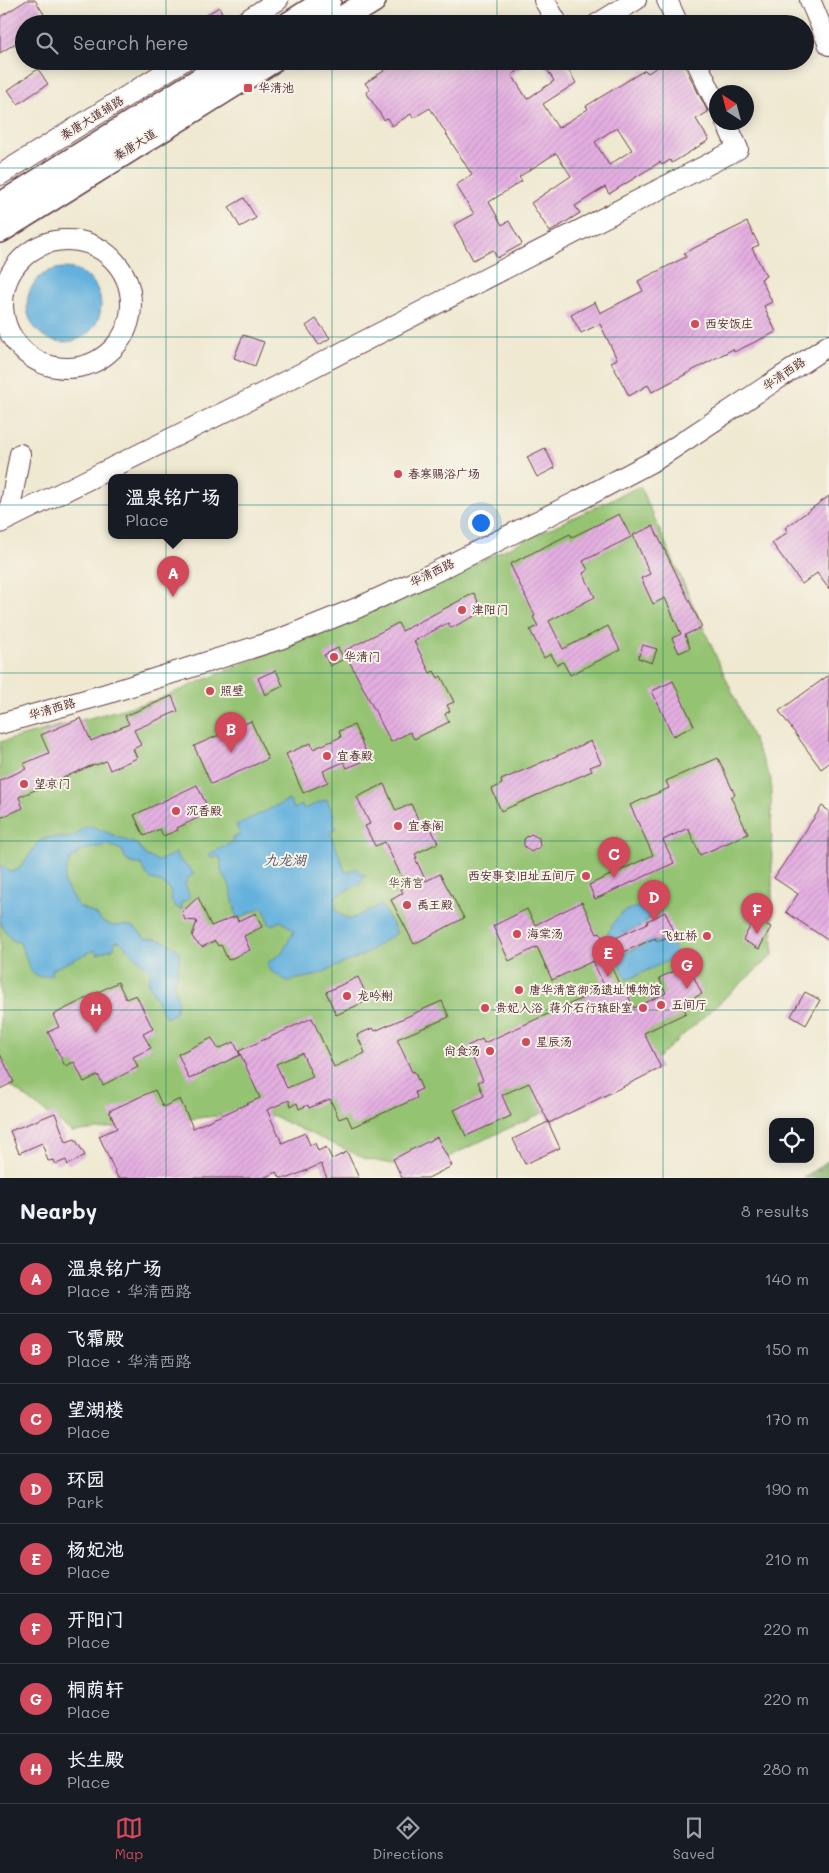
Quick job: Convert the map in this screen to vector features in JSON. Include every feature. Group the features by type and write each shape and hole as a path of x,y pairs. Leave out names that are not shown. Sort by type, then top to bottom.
{"main road":[{"path":"293,14 328,0"},
{"path":"349,15 373,0"},
{"name":"秦唐大道","path":"2,218 218,70"},
{"name":"秦唐大道","path":"2,218 256,70"}],"street":[{"path":"255,15 278,0"},
{"path":"544,0 553,15"},
{"path":"612,15 636,0"},
{"path":"667,0 674,15"},
{"path":"810,0 829,46"},
{"name":"秦唐大道辅路","path":"0,175 169,70"},
{"path":"700,70 709,88"},
{"path":"4,521 260,395 738,149 730,130"},
{"path":"57,240 80,241 100,249 117,263 128,283 131,304 127,326 116,346 99,360 78,367 58,368 38,362 22,350 10,334 3,315 3,295 9,276 20,260 36,247 57,240"},
{"name":"华清西路","path":"0,724 106,694 289,636 357,608 429,575 578,501 657,459 829,345"},
{"path":"4,521 20,454"}],"green space":[{"name":"华清宫","path":"640,486 771,779 773,955 653,1062 422,1170 366,1159 261,1111 72,1132 0,1078 0,742 156,700 408,595"},
{"path":"829,1160 829,1178 803,1178"}],"water":[{"path":"64,268 85,274 95,284 101,305 95,326 85,336 64,342 43,336 33,326 27,305 33,284 43,274"},
{"name":"九龙湖","path":"327,799 335,819 333,821 336,829 330,832 346,873 357,868 361,874 366,875 360,883 335,897 336,911 349,920 381,905 397,933 363,955 314,976 287,981 271,971 267,963 282,953 294,931 281,921 272,925 268,923 268,918 262,907 237,919 229,884 221,871 221,861 218,856 212,858 209,854 233,842 232,838 240,834 236,825 289,800 294,809 302,805 304,809"},
{"path":"91,826 138,845 145,855 158,861 176,853 180,860 194,874 188,878 185,884 189,899 181,903 182,910 172,902 170,891 166,886 150,878 141,864 134,864 126,860 122,850 108,845 83,850 70,860 66,870 64,883 78,906 97,915 102,921 113,926 125,925 134,927 146,938 165,942 180,952 174,986 178,1001 175,1014 166,1018 148,983 151,971 119,941 115,942 114,948 97,954 95,950 51,970 52,975 39,977 31,971 20,943 12,940 0,923 0,865 11,872 19,869 40,840 52,837 68,838 74,836 81,829"},
{"path":"647,906 655,907 658,914 645,921 656,943 669,937 678,956 627,980 616,957 647,943 640,926 608,942 606,937 621,914 631,909"}],"building":[{"path":"27,0 35,0 44,15 15,15 15,44 0,53 0,17"},
{"path":"219,7 223,15 206,15"},
{"path":"37,70 39,70 48,84 18,104 8,90"},
{"path":"383,70 519,70 512,75 527,99 554,81 547,70 568,70 576,83 543,104 558,128 588,109 586,106 645,70 648,73 653,70 687,70 708,112 696,119 709,140 672,163 670,160 662,165 660,162 609,194 605,187 575,206 580,213 550,232 531,203 571,176 556,153 519,177 522,181 489,202 502,225 509,221 522,244 497,258 493,250 473,260 454,225 474,214 456,185 472,175 430,108 413,118 411,114 392,126 387,118 384,120 366,92 370,90 365,83","holes":["617,127 632,150 609,165 595,142"]},
{"path":"244,198 256,218 240,227 229,207"},
{"path":"747,222 759,245 752,248 766,276 761,279 772,302 764,306 776,332 734,352 733,349 652,392 648,385 629,396 611,362 617,359 600,324 581,333 571,315 595,302 600,313 643,291 638,281 686,257 684,253"},
{"path":"316,319 330,338 319,345 306,326"},
{"path":"243,335 264,342 255,366 234,358"},
{"path":"545,448 555,468 537,477 527,457"},
{"path":"829,496 829,589 817,573 802,584 772,543 788,532 785,528"},
{"path":"619,514 631,537 583,561 588,570 583,573 595,597 549,621 563,649 608,626 620,650 570,675 563,662 557,665 551,654 544,658 530,630 538,626 533,617 535,616 510,564 570,534 572,537"},
{"path":"653,526 702,627 685,635 690,648 679,653 672,638 681,634 665,598 653,604 641,578 650,574 633,535"},
{"path":"474,593 483,612 451,628 448,623 414,641 430,673 434,671 438,678 441,676 454,702 447,705 450,711 445,714 449,722 414,739 410,732 391,742 344,651 398,623 402,631"},
{"path":"643,645 657,649 652,663 638,658"},
{"name":"华清门","path":"338,648 344,659 330,666 324,655"},
{"path":"276,670 283,686 265,695 258,678"},
{"path":"829,675 829,763 821,769 779,711"},
{"path":"673,681 694,726 673,736 652,691"},
{"path":"172,696 178,711 134,730 141,745 133,749 137,758 110,770 106,761 95,764 19,797 23,808 0,818 0,780 26,769 23,764 49,753 41,735 81,718 91,741 129,724 125,716"},
{"path":"251,721 268,759 211,784 194,746"},
{"name":"宜春殿","path":"354,725 369,759 347,768 344,762 323,771 328,782 303,793 286,754 311,743 313,749 341,737 339,731"},
{"path":"591,741 601,763 590,767 592,771 501,811 492,789 502,784 501,780"},
{"path":"718,758 735,795 731,797 748,834 700,855 688,828 663,840 674,863 595,899 589,885 653,855 630,805 669,788 666,781"},
{"path":"384,784 396,811 411,804 421,825 428,822 438,843 415,854 417,858 415,858 426,881 440,874 464,918 414,944 391,900 403,893 401,889 406,886 385,842 375,846 365,826 370,824 357,797"},
{"name":"沉香殿","path":"197,785 210,812 163,836 160,829 144,836 134,815"},
{"path":"822,806 829,811 829,941 786,912 798,894 774,878"},
{"path":"531,834 539,838 540,847 531,852 524,846 524,839"},
{"path":"198,897 211,926 236,916 238,921 256,913 262,927 244,936 250,950 228,960 221,945 218,946 215,941 202,947 195,941 192,936 197,921 185,920 182,912"},
{"path":"582,902 597,934 600,933 605,943 648,923 647,921 665,912 675,933 657,942 655,938 608,959 624,995 627,993 634,1008 666,993 659,978 688,965 702,994 682,1003 686,1013 644,1033 661,1068 549,1123 529,1083 502,1095 511,1116 466,1136 454,1110 484,1096 478,1082 483,1080 467,1046 482,1039 484,1043 605,988 593,961 552,980 537,947 509,961 493,926 527,909 535,925"},
{"path":"754,919 771,927 759,949 743,940"},
{"name":"龙吟榭","path":"358,977 369,1000 336,1015 326,992"},
{"path":"118,982 126,999 136,995 153,1029 143,1034 151,1048 133,1057 138,1067 103,1085 98,1075 84,1082 74,1062 65,1066 48,1032 59,1027 53,1015"},
{"path":"805,992 820,1000 806,1025 791,1016"},
{"path":"442,1001 449,1017 397,1039 422,1089 415,1092 417,1098 352,1127 347,1116 339,1119 330,1099 309,1108 308,1105 299,1109 297,1103 291,1106 289,1100 267,1110 282,1143 305,1133 310,1145 315,1143 318,1151 326,1147 332,1159 347,1152 359,1178 327,1178 321,1164 289,1178 280,1178 277,1172 263,1178 118,1178 99,1136 117,1128 109,1111 155,1090 163,1107 180,1099 193,1128 260,1098 239,1051 312,1018 334,1067 365,1053 357,1035 373,1028 375,1031","holes":["302,1053 313,1077 287,1088 276,1064"]},
{"path":"212,1038 218,1049 234,1042 240,1055 189,1079 178,1054"},
{"path":"0,1054 14,1082 0,1089"},
{"path":"55,1113 66,1142 75,1139 85,1155 68,1165 66,1160 56,1164 54,1160 48,1161 42,1143 19,1153 10,1131"},
{"path":"548,1122 560,1148 525,1164 513,1139"},
{"path":"437,1137 452,1166 428,1178 402,1178 393,1159"}],"place":[{"name":"华清池","path":"248,88"},
{"name":"西安饭庄","path":"695,324"},
{"name":"春寒赐浴广场","path":"398,474"},
{"name":"温泉铭广场","path":"173,597"},
{"name":"津阳门","path":"462,610"},
{"name":"华清门","path":"334,657"},
{"name":"照壁","path":"210,691"},
{"name":"飞霜殿","path":"231,753"},
{"name":"宜春殿","path":"327,756"},
{"name":"望京门","path":"24,784"},
{"name":"沉香殿","path":"176,811"},
{"name":"宜春阁","path":"398,826"},
{"name":"西安事变旧址五间厅","path":"586,876"},
{"name":"望湖楼","path":"614,878"},
{"name":"禹王殿","path":"407,905"},
{"name":"环园","path":"654,921"},
{"name":"海棠汤","path":"517,934"},
{"name":"开阳门","path":"757,934"},
{"name":"飞虹桥","path":"707,936"},
{"name":"杨妃池","path":"608,977"},
{"name":"桐荫轩","path":"687,989"},
{"name":"唐华清宫御汤遗址博物馆","path":"519,990"},
{"name":"龙吟榭","path":"347,996"},
{"name":"五间厅","path":"661,1005"},
{"name":"贵妃入浴","path":"485,1008"},
{"name":"蒋介石行辕卧室","path":"643,1008"},
{"name":"长生殿","path":"96,1033"},
{"name":"星辰汤","path":"526,1042"},
{"name":"尚食汤","path":"490,1051"}]}
